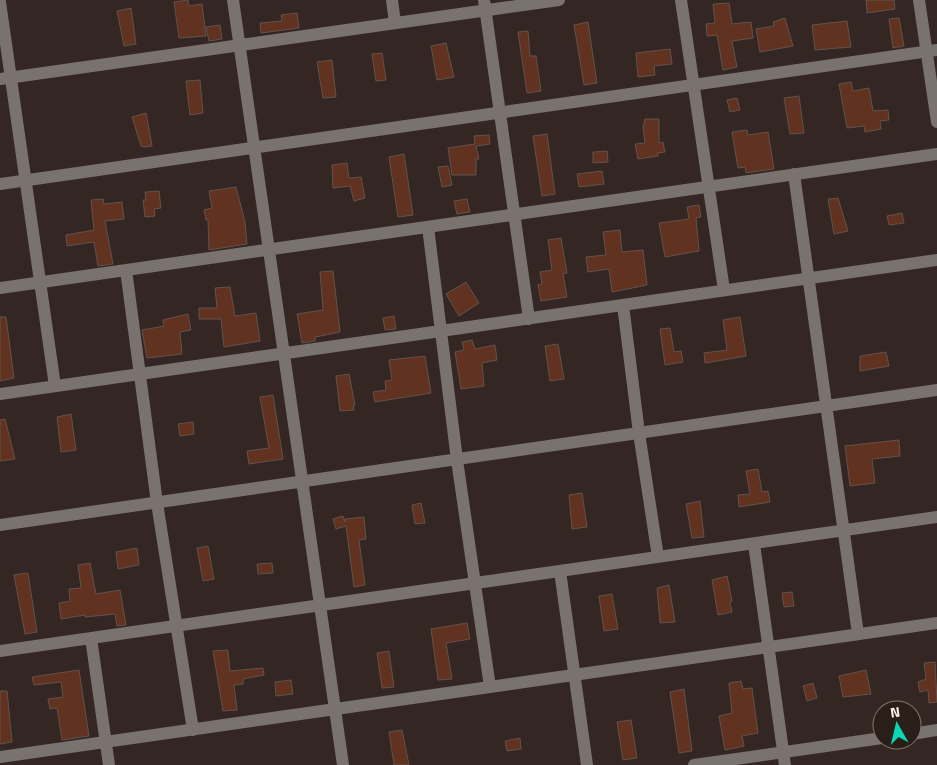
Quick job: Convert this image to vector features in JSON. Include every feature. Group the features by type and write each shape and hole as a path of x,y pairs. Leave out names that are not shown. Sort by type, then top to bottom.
{"street":[{"path":"233,0 343,765"},
{"path":"392,0 395,23"},
{"path":"5,78 395,23 485,5 559,0"},
{"path":"681,0 724,290"},
{"path":"919,0 932,51 937,122"},
{"path":"0,2 5,78 25,180 55,386"},
{"path":"485,5 529,318"},
{"path":"0,184 932,51"},
{"path":"0,288 937,154"},
{"path":"794,174 858,634"},
{"path":"428,227 457,460 490,687"},
{"path":"0,394 937,260"},
{"path":"126,270 157,503 193,730"},
{"path":"624,305 639,433 658,557"},
{"path":"0,525 937,390"},
{"path":"0,651 937,518"},
{"path":"754,544 784,759"},
{"path":"560,571 587,765"},
{"path":"0,757 937,623"},
{"path":"90,638 109,765"},
{"path":"922,732 937,730"},
{"path":"694,765 784,759 872,740"}],"building":[{"path":"188,0 189,6 202,4 206,36 179,38 174,2"},
{"path":"866,0 894,0 895,9 867,13"},
{"path":"729,3 732,24 751,22 753,38 732,41 737,67 723,70 717,35 707,36 706,24 715,23 713,4"},
{"path":"131,8 136,44 124,46 117,11"},
{"path":"297,13 299,28 261,33 260,23 282,21 281,15"},
{"path":"785,18 793,46 760,52 756,29 774,26 773,22"},
{"path":"899,18 904,46 893,48 889,19"},
{"path":"847,21 851,47 815,50 812,25"},
{"path":"588,22 597,83 584,85 574,25"},
{"path":"220,25 222,39 209,41 206,27"},
{"path":"528,31 530,56 536,56 541,91 527,93 518,32"},
{"path":"446,43 454,77 437,80 431,46"},
{"path":"670,49 672,64 654,66 655,75 638,77 636,53"},
{"path":"382,53 386,80 376,81 372,54"},
{"path":"332,60 336,97 323,98 317,62"},
{"path":"200,80 203,113 190,115 186,81"},
{"path":"851,82 853,91 869,88 873,111 888,110 889,120 880,121 881,129 865,132 864,126 847,128 839,84"},
{"path":"799,96 804,133 790,134 784,98"},
{"path":"737,98 740,110 730,112 727,100"},
{"path":"146,113 152,146 145,147 141,146 132,117"},
{"path":"645,119 659,119 659,143 663,142 665,152 658,153 658,156 638,159 635,144 645,143 643,127"},
{"path":"747,130 748,135 768,132 774,169 746,173 745,167 738,168 732,132"},
{"path":"547,134 555,194 542,196 533,136"},
{"path":"489,135 490,144 476,146 479,159 476,159 476,175 452,175 448,148 475,144 474,136"},
{"path":"607,151 608,162 593,163 593,152"},
{"path":"404,154 413,215 398,217 389,157"},
{"path":"347,163 349,178 361,177 365,198 354,201 350,186 333,188 332,165"},
{"path":"448,166 452,185 442,187 438,167"},
{"path":"602,171 604,184 579,187 577,174"},
{"path":"236,187 245,222 247,244 209,250 208,219 206,220 204,210 212,208 209,191"},
{"path":"159,191 161,208 154,209 155,216 145,217 143,200 146,200 145,192"},
{"path":"838,198 848,231 834,234 828,199"},
{"path":"103,199 104,204 122,202 124,219 105,221 113,264 98,266 94,242 67,246 66,235 94,230 91,200"},
{"path":"467,199 470,212 457,214 454,201"},
{"path":"699,205 701,217 696,218 699,251 665,257 659,223 689,219 687,207"},
{"path":"902,213 904,223 889,225 887,216"},
{"path":"620,230 622,252 643,250 647,285 612,292 609,269 588,272 586,257 606,255 603,232"},
{"path":"561,238 567,273 563,274 567,297 541,301 538,285 542,284 540,272 552,270 548,240"},
{"path":"333,271 340,332 315,337 315,341 302,343 297,314 323,310 320,272"},
{"path":"466,282 479,303 459,316 446,294"},
{"path":"230,287 235,316 256,313 260,341 224,347 221,319 199,319 199,308 217,308 215,288"},
{"path":"188,314 191,330 180,332 182,354 147,358 142,330 164,326 163,320"},
{"path":"394,316 396,329 385,330 383,318"},
{"path":"0,317 6,317 14,378 0,381"},
{"path":"740,317 746,356 705,363 704,353 727,350 723,320"},
{"path":"670,328 674,352 681,351 683,362 665,365 660,329"},
{"path":"472,340 475,349 495,345 497,360 482,363 484,386 461,389 455,352 464,350 462,342"},
{"path":"558,344 564,379 550,381 545,346"},
{"path":"886,352 889,366 860,371 860,356"},
{"path":"425,356 431,393 375,402 373,392 386,390 385,381 392,380 389,360"},
{"path":"349,374 355,405 353,405 354,410 340,411 336,376"},
{"path":"273,395 283,459 249,464 247,451 269,448 260,397"},
{"path":"71,414 76,450 61,452 57,417"},
{"path":"5,419 15,459 0,461 0,420"},
{"path":"193,422 194,434 180,436 178,424"},
{"path":"899,440 900,456 872,459 875,483 850,486 845,446"},
{"path":"758,469 762,492 768,491 770,502 739,507 738,495 750,494 746,471"},
{"path":"582,493 587,527 572,529 569,495"},
{"path":"700,501 704,537 692,538 686,504"},
{"path":"421,503 425,523 415,524 412,505"},
{"path":"343,516 345,522 345,519 364,517 366,539 359,540 365,585 354,587 346,526 336,529 333,519"},
{"path":"208,546 214,579 203,581 197,548"},
{"path":"137,548 139,565 118,569 116,552"},
{"path":"90,563 96,594 120,590 126,625 117,626 115,614 85,617 85,615 61,619 59,603 70,601 69,589 81,588 78,565"},
{"path":"272,563 273,573 258,574 257,564"},
{"path":"28,573 37,632 25,634 14,575"},
{"path":"727,576 732,601 730,602 732,612 718,615 712,580"},
{"path":"669,585 675,622 660,623 657,588"},
{"path":"792,592 794,606 784,607 782,593"},
{"path":"612,594 618,629 604,631 599,596"},
{"path":"467,623 470,639 446,643 452,679 438,680 431,629"},
{"path":"228,650 230,671 263,668 264,675 243,679 243,684 234,685 237,710 223,711 213,651"},
{"path":"389,651 394,687 382,688 377,653"},
{"path":"935,662 937,702 929,703 928,690 920,692 918,682 926,679 924,663"},
{"path":"79,670 89,736 62,740 57,708 50,709 48,699 63,697 61,682 34,685 32,677"},
{"path":"866,670 871,694 843,697 839,676"},
{"path":"291,680 293,694 276,696 275,682"},
{"path":"741,681 743,689 752,688 758,733 742,736 744,746 725,750 719,716 732,713 729,683"},
{"path":"813,683 817,698 807,701 803,686"},
{"path":"684,689 692,751 679,753 670,692"},
{"path":"0,691 7,691 12,742 0,744"},
{"path":"631,720 637,758 623,760 617,722"},
{"path":"402,730 409,765 394,765 389,732"},
{"path":"520,738 521,749 507,751 505,741"}]}
